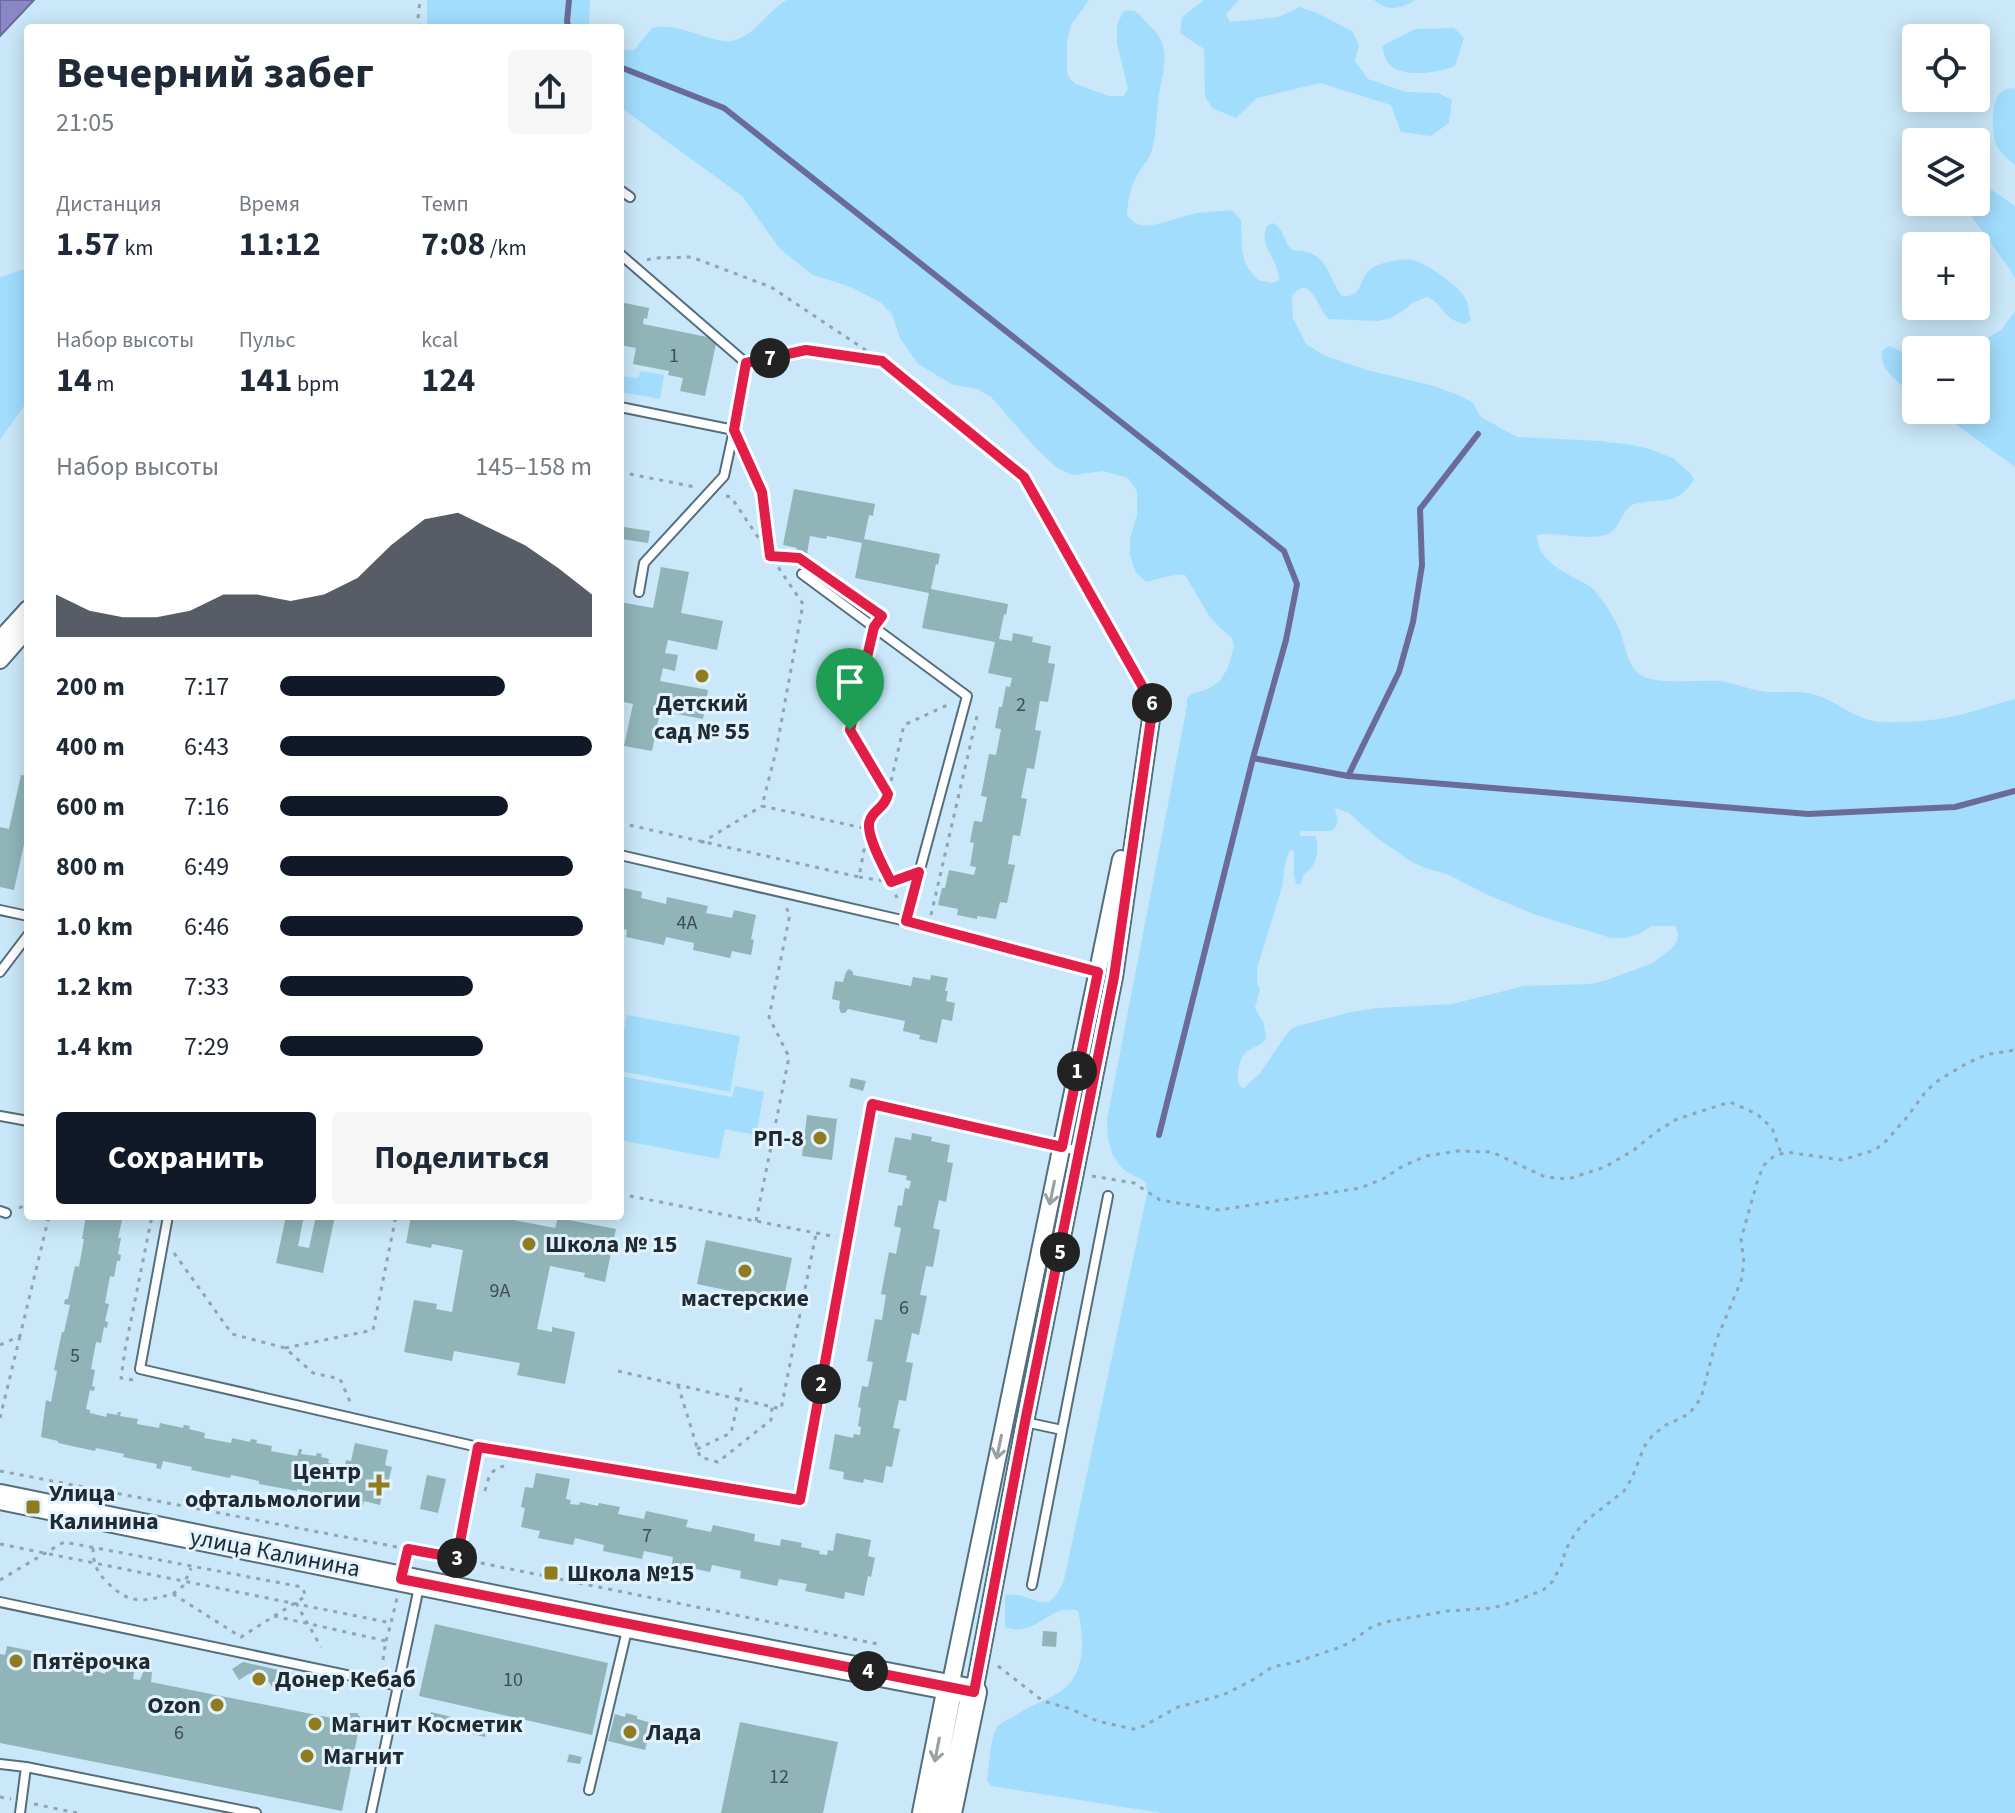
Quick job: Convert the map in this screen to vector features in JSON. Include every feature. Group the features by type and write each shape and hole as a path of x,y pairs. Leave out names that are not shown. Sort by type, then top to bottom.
{"street":[{"path":"0,640 24,613"},
{"path":"0,660 24,633"},
{"path":"949,1813 1076,1174 1106,974 1153,705"},
{"path":"925,1813 1062,1147 1106,974"},
{"name":"улица Калинина","path":"0,1497 974,1692"}],"lane":[{"path":"624,193 630,197"},
{"path":"624,257 746,363 724,476 644,563 639,592"},
{"path":"624,408 734,430"},
{"path":"802,574 967,696 906,921"},
{"path":"624,856 906,921 1106,974"},
{"path":"0,910 24,915"},
{"path":"0,972 24,940"},
{"path":"167,1220 140,1369 478,1447 800,1500 872,1104 1079,1151"},
{"path":"0,1116 24,1120"},
{"path":"1032,1585 1108,1196"},
{"path":"1025,1422 1062,1430"},
{"path":"452,1588 478,1447"},
{"path":"371,1813 399,1686 411,1581"},
{"path":"0,1602 399,1686"},
{"path":"589,1790 628,1625"},
{"path":"0,1764 256,1813"},
{"path":"20,1813 26,1767"}],"path":[{"path":"419,24 420,0"},
{"path":"633,265 654,258 691,257 771,287 882,361 1024,477 1153,705"},
{"path":"746,363 806,350 882,361"},
{"path":"734,430 762,492 770,556"},
{"path":"624,473 731,497 803,604 776,751 762,806"},
{"path":"770,556 799,558 809,565"},
{"path":"874,627 850,730 888,794"},
{"path":"859,877 870,817 886,803 904,725 967,696 982,695 928,927"},
{"path":"701,843 762,806 868,829"},
{"path":"624,824 859,877 891,882 919,872"},
{"path":"868,829 897,898"},
{"path":"756,1221 789,1057 769,1017 790,914 780,899"},
{"path":"980,1658 1000,1667 1043,1701 1097,1721 1133,1729 1178,1707 1223,1695 1272,1667 1335,1649 1385,1622 1447,1611 1493,1608 1543,1590 1552,1582 1576,1532 1624,1491 1644,1447 1653,1435 1689,1414 1701,1398 1716,1341 1741,1281 1744,1263 1741,1239 1764,1165 1781,1153 1842,1160 1875,1150 1939,1080 1978,1058 2015,1050"},
{"path":"1076,1174 1134,1183 1160,1200 1219,1210 1360,1188 1426,1156 1458,1151 1492,1152 1545,1177 1568,1179 1605,1167 1677,1119 1730,1102 1757,1114 1772,1128 1781,1153"},
{"path":"624,1195 847,1239"},
{"path":"0,1418 48,1220"},
{"path":"163,1244 169,1246 232,1334 285,1348 373,1330 395,1220"},
{"path":"618,1371 781,1409 816,1234"},
{"path":"0,1345 20,1336"},
{"path":"285,1348 313,1373 340,1379 359,1420"},
{"path":"697,1449 731,1433 742,1384"},
{"path":"678,1385 700,1457 718,1462 771,1420 772,1407"},
{"path":"485,1491 488,1477 494,1469 510,1465"},
{"path":"0,1471 457,1558"},
{"path":"0,1580 64,1542 302,1587 306,1596 241,1637 173,1594"},
{"path":"0,1544 391,1623"},
{"path":"93,1547 93,1563 99,1573 118,1594 137,1600 173,1594 183,1586 192,1566"},
{"path":"474,1547 472,1562 878,1644"},
{"path":"382,1666 391,1623 411,1581"},
{"path":"296,1603 321,1647"},
{"path":"274,1616 386,1641"},
{"path":"0,1797 77,1813"}],"shaded area":[{"path":"0,0 34,0 0,36"},
{"path":"427,0 590,0 590,24 427,24"},
{"path":"787,0 1089,0 1071,25 1067,41 1067,73 1076,84 1109,96 1124,96 1128,89 1117,43 1117,25 1123,12 1131,10 1137,13 1159,37 1164,58 1153,147 1135,179 1129,199 1127,215 1133,221 1149,225 1197,213 1232,210 1241,220 1242,252 1247,265 1258,280 1272,283 1279,280 1278,273 1265,234 1267,226 1274,223 1292,250 1304,251 1320,259 1342,296 1354,294 1367,273 1380,264 1403,260 1419,262 1460,291 1467,302 1471,320 1465,324 1458,322 1427,297 1412,303 1393,317 1378,321 1329,319 1304,287 1292,296 1293,318 1306,344 1325,356 1461,396 1473,403 1481,417 1517,437 1633,445 1673,458 1691,474 1694,480 1679,496 1634,504 1614,529 1605,535 1537,535 1542,554 1549,561 1591,587 1603,601 1616,622 1630,663 1637,672 1644,677 1664,681 1720,681 1762,691 1810,693 1857,715 1883,722 1941,719 2015,699 2015,1813 1162,1813 991,1786 987,1780 990,1751 999,1725 1065,1688 1072,1681 1080,1662 1082,1642 1078,1611 1059,1611 1034,1625 1016,1629 1005,1627 1005,1598 1006,1595 1016,1595 1045,1602 1058,1593 1064,1580 1147,1194 1146,1183 1129,1173 1114,1157 1107,1120 1187,698 1219,682 1228,668 1234,646 1232,638 1210,617 1185,575 1146,582 1135,571 1130,555 1130,538 1137,516 1137,491 1128,478 1103,471 1073,475 1057,468 991,397 977,389 953,385 918,364 900,338 892,314 880,302 851,287 813,275 780,249 742,196 624,110 624,50 634,50 652,28 675,28 725,41 748,34","holes":["1335,808 1349,813 1377,838 1412,862 1447,874 1533,914 1611,938 1639,934 1652,926 1675,926 1677,941 1653,963 1591,984 1524,986 1452,1004 1377,1008 1298,1026 1291,1029 1260,1073 1243,1089 1238,1083 1241,1061 1245,1053 1266,1039 1264,1024 1255,1008 1260,989 1257,968 1290,850 1294,851 1294,875 1296,884 1300,885 1304,874 1314,863 1318,846 1315,836 1299,834 1301,831 1334,829 1338,822"]},
{"path":"1204,0 1239,0 1226,14 1230,22 1278,17 1300,7 1317,13 1352,31 1359,45 1355,61 1368,79 1406,92 1438,93 1452,100 1449,123 1431,136 1401,132 1391,105 1320,83 1257,98 1236,118 1212,108 1205,96 1204,49 1180,33 1182,17"},
{"path":"1374,0 1415,0 1394,8"},
{"path":"1454,28 1464,38 1455,66 1440,71 1412,73 1396,69 1386,59 1382,46 1415,29"},
{"path":"2015,88 2015,165 1997,146 1993,126 1999,95 2005,89"},
{"path":"1990,189 2015,206 2015,279 1990,242 1990,232 1983,232 1971,216 1990,216"},
{"path":"24,269 24,406 0,440 0,277"},
{"path":"2015,311 2015,467 1955,424 1990,424 1990,337 2002,329"},
{"path":"1889,346 1902,352 1902,385 1887,371 1882,351"},
{"path":"641,371 664,375 660,399 624,393 624,376 638,378"},
{"path":"627,1015 740,1036 730,1092 624,1072"},
{"path":"624,1077 732,1097 735,1086 764,1092 756,1135 725,1129 719,1159 624,1141"}],"building":[{"path":"624,303 649,308 643,324 717,339 705,396 680,391 683,378 668,375 669,371 633,364 636,348 624,346"},
{"path":"794,489 875,504 873,516 869,515 864,539 940,554 931,589 1008,604 999,639 1012,641 1013,633 1033,637 1032,642 1051,646 1048,663 1055,664 1048,702 1040,701 1035,730 1041,731 1034,769 1027,768 1021,798 1027,799 1020,836 1013,835 1008,864 1015,865 1007,903 1000,902 996,919 957,915 958,909 938,905 949,870 974,875 976,867 970,866 974,843 970,842 974,821 982,822 987,797 981,796 989,754 996,755 1001,729 995,728 999,707 1002,707 1006,686 1010,687 1012,678 988,673 995,642 922,628 929,593 855,578 862,543 810,536 807,554 783,545"},
{"path":"624,527 650,531 648,543 624,539"},
{"path":"661,567 689,572 681,613 723,621 717,650 668,640 665,653 678,655 675,671 663,668 660,681 708,690 703,719 660,711 652,751 624,746 633,704 624,702 624,603 653,608"},
{"path":"21,775 24,775 24,844 14,890 0,887 0,827 9,829"},
{"path":"624,888 642,892 641,898 666,904 667,897 708,906 706,913 732,918 734,910 756,915 751,955 732,951 730,958 693,950 694,943 666,937 664,945 626,937 627,930 624,929"},
{"path":"849,969 853,975 911,986 913,977 930,980 931,975 948,978 946,1001 955,1003 952,1021 942,1019 937,1043 903,1031 905,1021 848,1009 841,1013 840,1001 832,999 835,981 843,982"},
{"path":"851,1078 866,1081 863,1091 849,1087"},
{"name":"РП-8","path":"807,1115 837,1119 832,1160 802,1156"},
{"path":"912,1133 950,1145 947,1162 953,1163 946,1202 939,1200 933,1228 940,1230 933,1267 926,1266 920,1295 927,1296 919,1335 912,1333 906,1362 913,1363 906,1401 899,1400 893,1428 900,1429 892,1467 886,1466 883,1483 864,1479 863,1483 843,1479 844,1472 829,1469 835,1434 853,1438 854,1434 860,1435 861,1408 858,1407 862,1386 868,1387 873,1362 867,1361 875,1319 882,1320 886,1295 881,1294 889,1252 896,1254 901,1228 894,1226 898,1205 902,1206 905,1188 909,1189 911,1181 906,1180 907,1176 888,1172 895,1137 911,1140"},
{"path":"85,1220 122,1220 118,1238 121,1238 120,1261 117,1261 114,1277 110,1276 105,1303 109,1304 105,1321 108,1322 107,1328 104,1327 101,1343 96,1342 91,1369 95,1370 92,1386 95,1387 94,1391 90,1390 86,1409 90,1413 106,1417 107,1413 117,1415 121,1412 120,1416 138,1419 137,1424 159,1428 160,1423 183,1428 184,1425 190,1426 189,1429 205,1433 204,1438 231,1443 232,1438 250,1442 251,1439 257,1440 256,1443 272,1446 271,1451 297,1456 299,1449 302,1449 301,1454 322,1454 321,1457 329,1459 328,1463 345,1466 346,1460 351,1461 355,1443 388,1450 385,1465 392,1467 380,1505 364,1501 363,1506 323,1497 324,1494 259,1484 259,1481 191,1470 192,1467 163,1461 161,1469 156,1468 157,1464 123,1457 124,1454 96,1448 95,1451 41,1437 46,1400 51,1402 57,1371 54,1370 70,1305 64,1304 65,1299 68,1299 75,1266 79,1267"},
{"path":"285,1220 303,1220 298,1246 309,1248 315,1220 334,1220 323,1273 276,1263"},
{"path":"410,1220 513,1220 555,1228 557,1220 569,1220 616,1229 605,1282 584,1277 585,1273 550,1266 537,1329 552,1332 552,1327 575,1332 565,1384 517,1375 520,1363 454,1351 452,1361 404,1352 414,1300 437,1304 436,1309 452,1312 463,1250 406,1243"},
{"name":"мастерские","path":"706,1240 792,1258 783,1302 697,1284"},
{"path":"536,1473 570,1479 566,1499 571,1500 570,1504 579,1505 580,1502 598,1506 599,1503 620,1507 618,1514 644,1519 646,1511 688,1520 686,1527 711,1532 713,1525 755,1534 754,1541 780,1546 781,1539 802,1543 801,1547 827,1555 828,1550 833,1551 836,1533 871,1540 868,1556 875,1558 871,1577 868,1576 864,1596 845,1592 844,1599 805,1591 807,1584 779,1579 777,1586 740,1578 741,1571 712,1565 710,1572 672,1564 673,1557 644,1551 642,1559 603,1551 604,1545 575,1538 573,1545 538,1538 540,1531 521,1527 525,1487 533,1488"},
{"path":"427,1475 446,1479 438,1513 420,1509"},
{"path":"435,1624 608,1663 592,1735 419,1696"},
{"path":"1043,1631 1057,1632 1056,1647 1042,1646"},
{"path":"7,1646 87,1662 92,1658 93,1670 105,1674 103,1664 134,1672 133,1679 140,1680 144,1670 149,1669 151,1682 347,1721 350,1713 357,1713 360,1724 342,1811 0,1743 0,1654 5,1655"},
{"path":"243,1662 310,1677 289,1692 282,1681 272,1687 267,1679 257,1685 250,1673 239,1680 232,1669"},
{"path":"431,1712 452,1717 449,1729 428,1723"},
{"name":"Лада","path":"626,1713 652,1723 645,1750 608,1741 615,1714 625,1717"},
{"path":"467,1721 487,1725 485,1737 464,1732"},
{"path":"740,1722 838,1742 823,1813 721,1813"},
{"path":"569,1754 582,1757 580,1764 567,1762"}],"waterway":[{"path":"568,24 569,0"},
{"path":"624,69 724,108 1284,551 1297,584 1286,640 1253,758 1159,1135"},
{"path":"1253,758 1348,776 1399,672 1413,622 1422,565 1420,509 1478,434"},
{"path":"1348,776 1808,814 1955,807 2015,791"}],"place":[{"name":"Детский сад № 55","path":"702,676"},
{"name":"РП-8","path":"820,1138"},
{"name":"Школа № 15","path":"529,1244"},
{"name":"мастерские","path":"745,1271"},
{"name":"Центр офтальмологии","path":"379,1485"},
{"name":"Улица Калинина","path":"33,1507"},
{"name":"Школа №15","path":"551,1573"},
{"name":"Пятёрочка","path":"16,1661"},
{"name":"Донер Кебаб","path":"259,1679"},
{"name":"Ozon","path":"217,1705"},
{"name":"Магнит Косметик","path":"315,1724"},
{"name":"Лада","path":"630,1732"},
{"name":"Магнит","path":"307,1756"}],"route":[{"path":"806,350 882,361 1024,477 1153,705 1114,977 974,1692 401,1579 408,1549 457,1558 478,1447 800,1500 872,1104 1062,1147 1098,972 906,921 919,872 891,882 868,829 870,817 886,803 888,794 850,730 874,627 882,616 799,558 770,556 762,492 734,430 746,363 806,350"}]}
